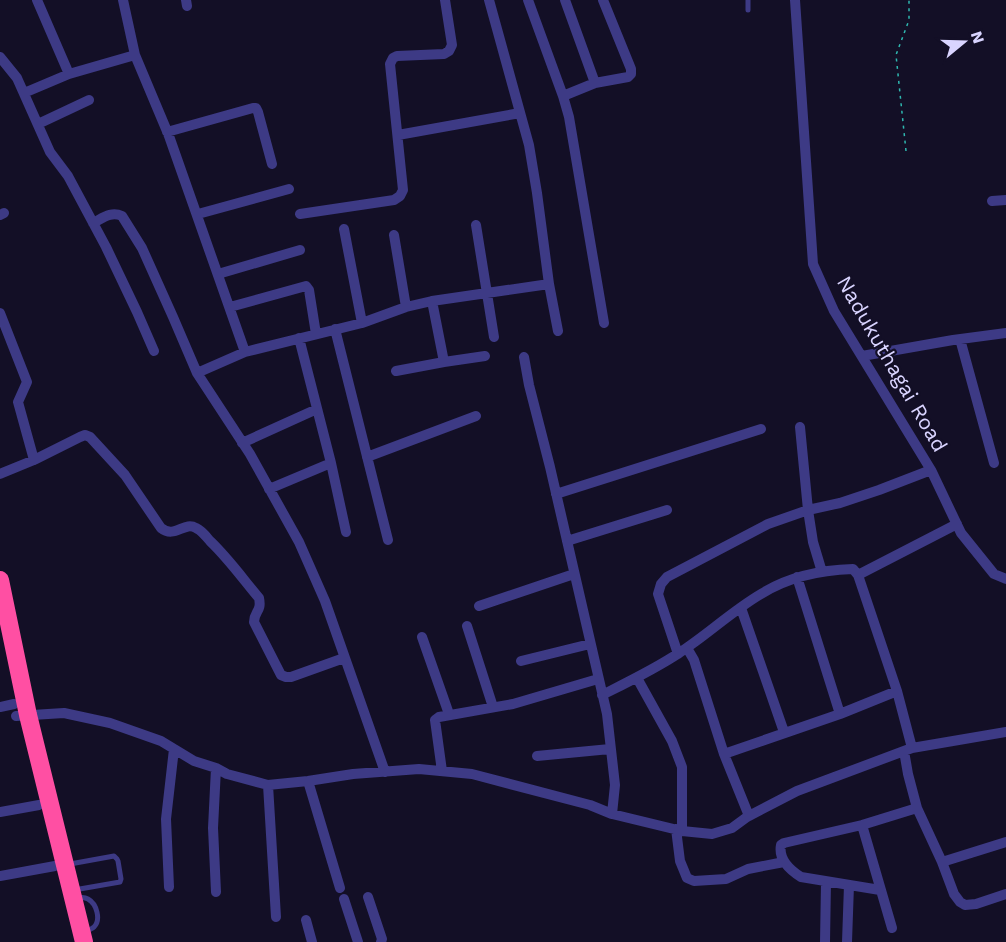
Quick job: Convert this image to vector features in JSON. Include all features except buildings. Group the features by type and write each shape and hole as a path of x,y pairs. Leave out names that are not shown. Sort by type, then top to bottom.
{"highway":[{"path":"0,580 8,624 15,710 80,939"},
{"path":"0,640 39,805 72,894 80,939"}],"street":[{"path":"37,0 69,74"},
{"path":"123,0 135,55 198,214 245,352"},
{"path":"300,214 394,200 400,196 403,190 390,64 393,58 398,56 444,54 449,51 452,45 445,0"},
{"path":"489,0 531,155 558,331"},
{"path":"528,0 569,117 604,323"},
{"path":"565,0 595,83"},
{"path":"563,96 595,83 628,77 631,74 603,0"},
{"name":"Nadukuthagai Road","path":"795,0 813,264 834,311 931,470 961,533 994,574 1006,579"},
{"path":"24,93 69,74 135,55"},
{"path":"0,57 17,78 50,152 68,176 93,223 154,351"},
{"path":"38,124 89,100"},
{"path":"167,132 256,108 273,164"},
{"path":"398,135 520,113"},
{"path":"198,214 289,189"},
{"path":"992,201 1006,200"},
{"path":"93,223 111,214 122,216 142,248 197,373 242,443 299,542 325,601 385,772"},
{"path":"476,225 494,337"},
{"path":"344,230 362,322"},
{"path":"394,235 406,307"},
{"path":"218,274 300,250"},
{"path":"197,373 245,352 362,322 406,307 486,292 549,284"},
{"path":"230,307 306,286 309,290 316,334"},
{"path":"432,301 444,362"},
{"path":"0,313 27,382 18,402 34,460"},
{"path":"335,329 388,540"},
{"path":"862,356 1006,333"},
{"path":"299,338 346,532"},
{"path":"960,339 994,463"},
{"path":"396,371 485,357"},
{"path":"524,357 607,714 615,785 612,814"},
{"path":"242,443 317,409"},
{"path":"367,457 476,416"},
{"path":"800,427 808,510 813,542 822,572"},
{"path":"556,494 761,429"},
{"path":"0,474 80,437 85,435 90,437 125,474 161,528 166,532 193,526 198,528 259,598 259,610 254,622 281,675 291,677 345,658"},
{"path":"269,489 331,463"},
{"path":"749,816 724,754 694,660 682,651 658,594 662,584 667,577 768,524 808,510 849,500 931,470"},
{"path":"567,541 667,510"},
{"path":"858,575 957,524"},
{"path":"602,695 637,678 682,651 762,593 797,577 822,572 853,570 858,575 897,691 908,749 908,774 917,808 954,894 965,905 1006,894"},
{"path":"479,606 574,574"},
{"path":"797,577 840,714"},
{"path":"741,608 784,732"},
{"path":"466,626 494,707"},
{"path":"422,637 449,714"},
{"path":"521,661 590,644"},
{"path":"637,678 672,741 682,767 679,830 681,861 687,878 694,882 726,879 748,869 784,862"},
{"path":"442,771 435,720 439,717 513,704 598,679"},
{"path":"724,754 840,714 897,691"},
{"path":"15,710 64,713 110,723 161,741 194,761 227,774 268,785 352,774 419,769 472,774 590,805 612,814 679,830 712,834 732,828 749,816 797,791 908,749 1006,732"},
{"path":"169,887 166,819 174,749"},
{"path":"537,756 610,749"},
{"path":"216,768 213,828 216,892"},
{"path":"308,781 340,888"},
{"path":"268,785 276,917"},
{"path":"0,812 39,805"},
{"path":"880,890 801,878 784,862 780,852 781,845 862,825 917,808"},
{"path":"862,825 892,928"},
{"path":"942,862 1006,842"},
{"path":"0,876 60,866"},
{"path":"825,942 826,882"},
{"path":"847,942 849,885"},
{"path":"368,897 381,942"},
{"path":"344,899 358,942"},
{"path":"306,920 312,942"}],"lane":[{"path":"748,0 748,10"},
{"path":"60,866 114,856 118,861 120,882 72,894"}],"path":[{"path":"906,151 896,55 909,20 909,0"}]}
